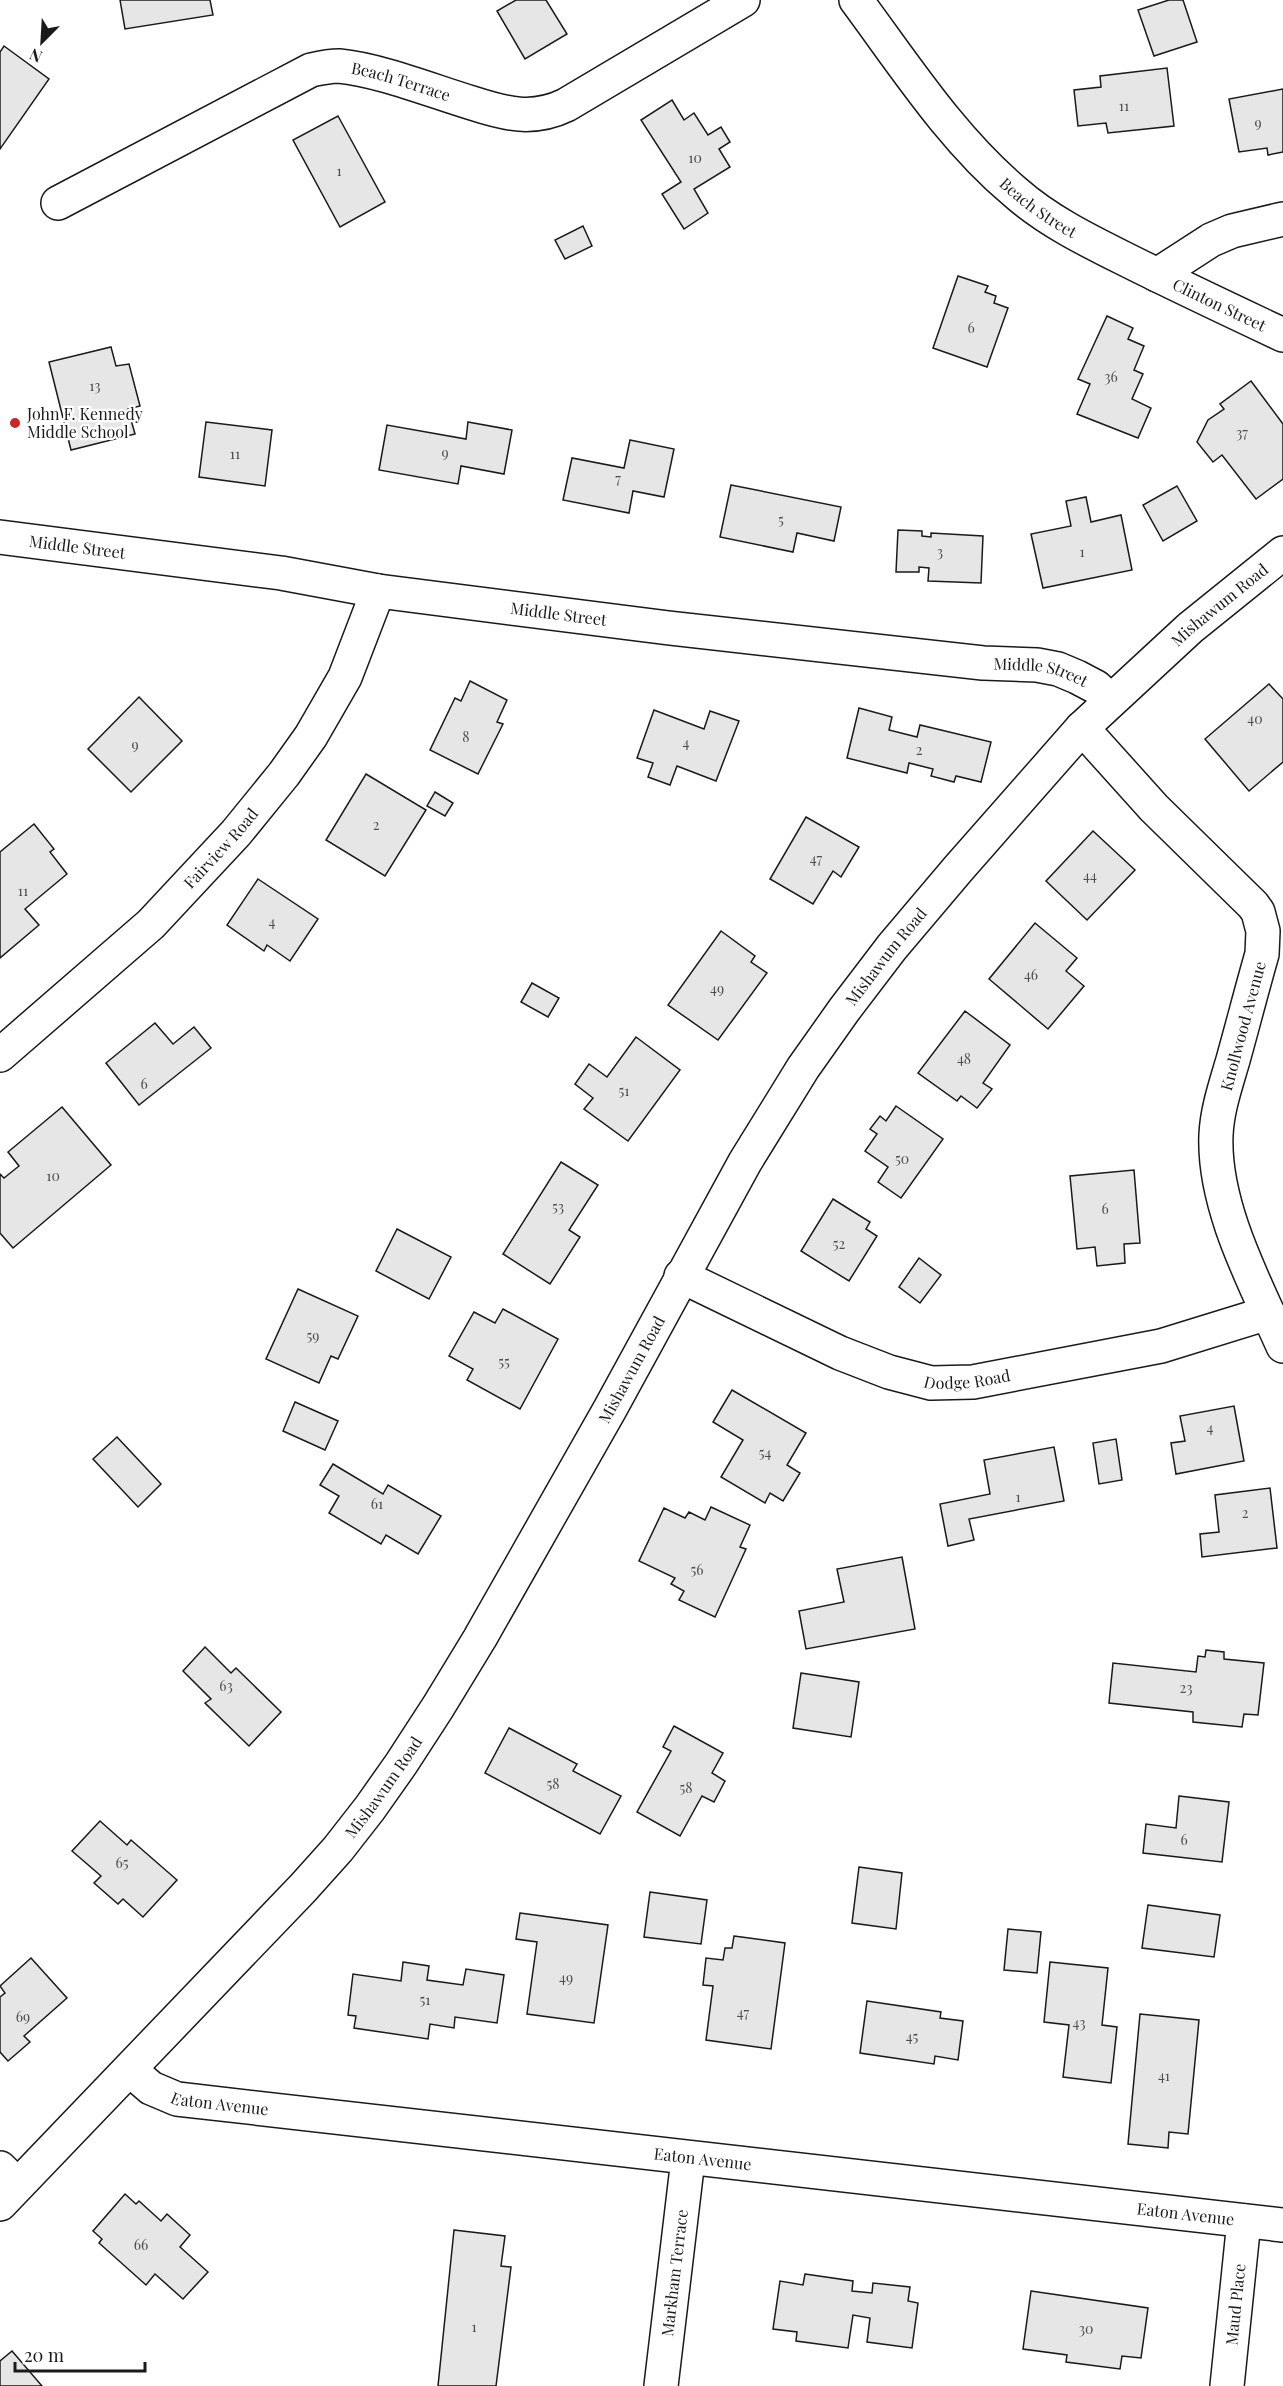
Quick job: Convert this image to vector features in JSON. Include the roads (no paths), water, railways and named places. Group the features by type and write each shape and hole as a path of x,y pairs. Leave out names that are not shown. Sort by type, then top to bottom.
{"street":[{"name":"Beach Terrace","path":"58,203 311,70 324,67 346,68 390,78 503,113 524,116 546,113 566,105 742,0"},
{"name":"Beach Street","path":"856,0 953,129 1002,181 1049,219 1157,275"},
{"path":"1157,275 1211,240 1232,231 1283,219"},
{"name":"Clinton Street","path":"1157,275 1283,335"},
{"name":"Middle Street","path":"0,537 281,573 378,591 692,631 983,663 1037,665 1058,669 1077,677 1096,687 1110,700"},
{"name":"Mishawum Road","path":"6,2186 130,2070 303,1888 338,1849 402,1764 480,1638 610,1409 681,1276 781,1102 844,1010 892,947 1082,728 1190,628 1283,553"},
{"name":"Fairview Road","path":"0,1055 151,924 236,833 278,783 311,736 340,687 354,659 378,591"},
{"name":"Knollwood Avenue","path":"1082,728 1154,808 1237,887 1253,905 1260,919 1263,931 1262,954 1224,1092 1216,1134 1217,1172 1233,1229 1283,1346"},
{"name":"Dodge Road","path":"681,1276 840,1353 889,1372 931,1383 973,1382 1161,1346 1268,1313"},
{"name":"Eaton Avenue","path":"130,2070 151,2088 177,2099 1283,2225"},
{"name":"Markham Terrace","path":"661,2386 688,2159"},
{"name":"Maud Place","path":"1227,2386 1244,2221"}],"place":[{"name":"John F. Kennedy Middle School","path":"15,423"}]}
